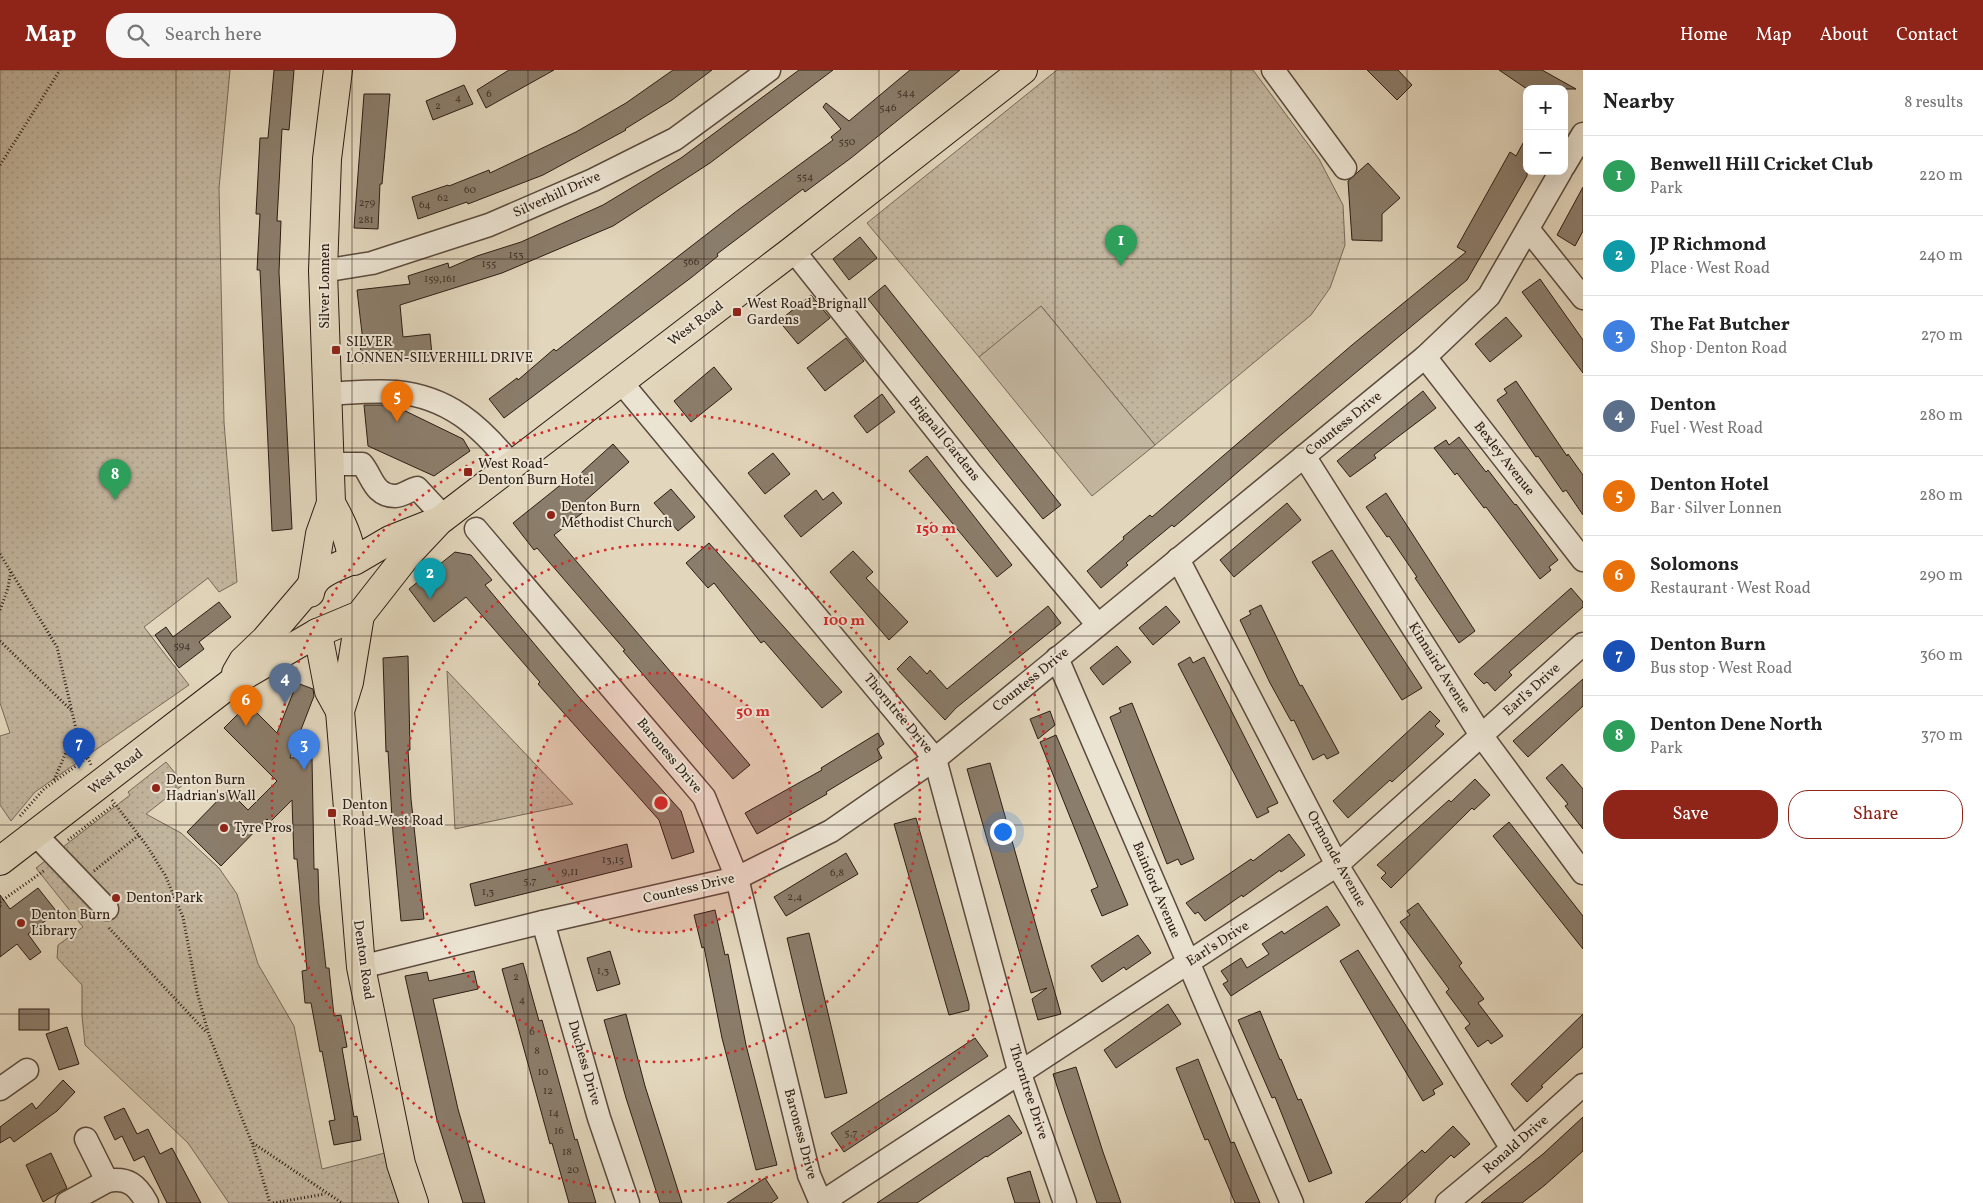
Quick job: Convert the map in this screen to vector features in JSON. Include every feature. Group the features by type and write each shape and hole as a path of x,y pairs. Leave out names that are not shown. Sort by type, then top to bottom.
{"main road":[{"name":"Silver Lonnen","path":"318,633 310,608 312,585 331,519 323,271 327,160 338,70"},
{"name":"West Road","path":"0,861 27,826 231,683 276,645 320,575 353,560 399,548 441,519 793,250 1023,70"},
{"name":"Silver Lonnen","path":"331,519 351,549 362,595 360,614"},
{"path":"326,675 307,657 276,645 303,560 331,519 362,534 399,548 352,666"},
{"name":"West Road","path":"276,645 318,633 360,614 399,548"},
{"name":"Denton Road","path":"360,614 352,666 340,711 361,967 401,1164 414,1203"},
{"name":"Denton Road","path":"318,633 329,691 340,711"}],"street":[{"name":"Silverhill Drive","path":"323,271 372,263 489,225 593,180 676,139 769,70"},
{"path":"1273,70 1345,168"},
{"path":"1568,159 1583,134"},
{"name":"Countess Drive","path":"361,967 543,922 737,878 831,831 935,758 1425,357 1489,296 1559,175"},
{"path":"1528,229 1583,298"},
{"name":"Brignall Gardens","path":"793,250 971,474 1098,626"},
{"name":"Bexley Avenue","path":"1425,357 1583,560"},
{"name":"Thorntree Drive","path":"621,382 935,758 1020,1074 1065,1203"},
{"path":"326,394 394,392 452,408 493,442 512,466"},
{"name":"Kinnaird Avenue","path":"1304,456 1481,735 1583,872"},
{"path":"329,464 362,464 375,487 384,494 395,496 417,488 441,519"},
{"name":"Baroness Drive","path":"476,528 704,797 737,878 809,1175 821,1203"},
{"name":"Ormonde Avenue","path":"1178,560 1337,865 1512,1150"},
{"name":"Earl's Drive","path":"821,1203 1337,865 1583,644"},
{"name":"Bainford Avenue","path":"1057,658 1187,964 1292,1203"},
{"path":"27,826 81,882 106,917"},
{"name":"Duchess Drive","path":"543,922 599,1118 628,1203"},
{"path":"0,1089 27,1070"},
{"name":"Ronald Drive","path":"1446,1203 1512,1150 1583,1085"},
{"path":"86,1139 107,1182"},
{"path":"67,1203 107,1182 118,1179 131,1182 140,1190 146,1203"}],"path":[{"path":"0,165 60,70"},
{"path":"0,554 57,647 76,729 87,758 54,781"},
{"path":"0,610 8,588 11,570"},
{"path":"0,641 71,710"},
{"path":"27,826 54,781 76,729"},
{"path":"115,804 139,835 165,875 183,917 197,992 209,1035 252,1143 272,1203 325,1194"},
{"path":"81,882 139,835"},
{"path":"0,902 50,867"},
{"path":"106,917 209,1035"},
{"path":"252,1143 325,1194 342,1203"}],"shaded area":[{"path":"0,70 230,70 219,188 224,422 237,582 219,592 208,578 144,627 189,685 35,792 11,821 0,805 0,736 10,733 0,703"},
{"path":"1057,70 1253,70 1319,159 1343,205 1345,245 1330,288 1311,315 1155,445 1042,307 979,357 867,223"},
{"path":"1041,306 1155,445 1092,496 979,357"},
{"path":"447,671 573,804 455,829"},
{"path":"166,762 184,784 146,814 181,833 219,868 237,894 258,964 294,1026 322,1169 385,1153 400,1203 229,1203 188,1143 85,1045 82,1016 82,985 57,958 58,945 83,927 36,868 130,795 128,792"}],"building":[{"path":"274,70 294,70 289,130 282,129 277,221 281,221 279,272 292,529 272,531 260,270 257,270 260,214 256,214 260,138 268,138"},
{"path":"509,70 554,70 486,108 477,90"},
{"path":"673,70 712,70 672,100 626,130 543,175 468,204 467,202 418,219 412,197 449,186 489,170 490,173 576,132 626,103"},
{"path":"799,70 833,70 710,163 613,226 502,273 400,305 403,337 430,334 432,355 362,363 360,342 363,342 357,290 410,284 408,276 448,263 449,268 477,256 521,242 603,205 681,158"},
{"path":"910,70 960,70 851,158 805,192 803,189 717,254 718,256 692,277 504,418 489,399 517,378 518,380 554,349 556,351 738,210 833,140 831,137 841,129 823,107 826,103 849,121"},
{"path":"1367,70 1398,70 1412,85 1397,100"},
{"path":"1499,70 1542,70 1576,89 1568,89 1568,85 1523,86"},
{"path":"464,85 473,104 433,120 426,101"},
{"path":"364,94 390,94 382,184 380,184 378,229 354,228"},
{"path":"1523,143 1523,175 1527,176 1467,280 1174,527 1172,525 1126,563 1128,565 1101,588 1087,571 1124,539 1123,537 1150,515 1152,517 1352,345 1466,252 1457,247 1510,152 1516,156"},
{"path":"1368,163 1400,198 1382,214 1382,241 1352,240 1348,181"},
{"path":"1583,187 1583,231 1575,246 1557,235"},
{"path":"860,237 877,258 849,280 833,259"},
{"path":"1540,279 1583,340 1583,373 1522,292"},
{"path":"885,285 1061,505 1043,519 868,299"},
{"path":"811,295 830,318 798,344 779,321"},
{"path":"1506,317 1522,336 1490,362 1475,344"},
{"path":"846,338 864,361 825,391 807,368"},
{"path":"714,367 732,389 691,422 674,401"},
{"path":"1516,381 1567,456 1568,454 1583,475 1583,515 1566,490 1563,492 1538,456 1536,457 1497,400 1507,393 1504,389"},
{"path":"1423,391 1436,408 1374,455 1376,458 1350,477 1337,461"},
{"path":"882,394 895,412 867,433 854,416"},
{"path":"364,405 393,405 463,439 470,451 434,476 368,446"},
{"path":"1459,437 1486,472 1488,470 1516,504 1558,560 1549,567 1551,570 1540,579 1486,507 1484,508 1457,473 1455,475 1434,448 1446,440 1449,445"},
{"path":"613,444 629,462 585,501 590,507 554,535 750,765 733,779 623,651 625,650 537,548 534,550 513,523 568,479 571,482"},
{"path":"773,453 790,474 765,494 748,473"},
{"path":"927,456 1012,565 997,577 909,471"},
{"path":"671,489 695,517 678,531 654,503"},
{"path":"816,490 823,500 833,492 842,503 801,537 784,516"},
{"path":"1386,493 1475,631 1459,643 1389,536 1387,537 1366,507"},
{"path":"1287,503 1301,520 1234,577 1220,560"},
{"path":"709,543 842,692 822,708 764,641 761,643 714,583 708,588 686,563"},
{"path":"1332,550 1422,688 1402,700 1312,562"},
{"path":"853,551 873,572 866,578 908,622 889,640 830,572"},
{"path":"455,552 471,555 492,580 485,585 578,696 681,811 694,852 672,859 659,820 538,684 540,682 466,597 434,622 409,589"},
{"path":"1571,588 1583,602 1583,607 1509,672 1512,675 1495,691 1487,682 1484,684 1474,674"},
{"path":"219,602 231,617 199,642 204,649 179,668 155,635 166,627 173,637"},
{"path":"1261,605 1300,686 1302,685 1339,753 1327,759 1324,754 1313,760 1294,720 1291,721 1270,683 1240,620 1251,614 1249,611"},
{"path":"1048,606 1061,623 956,708 945,720 897,669 910,656 927,674 930,670 947,689"},
{"path":"1166,606 1180,622 1153,645 1139,628"},
{"path":"1117,646 1131,662 1103,685 1090,668"},
{"path":"408,656 410,750 408,750 411,799 424,919 401,921 388,751 386,752 383,658"},
{"path":"1190,657 1193,663 1204,657 1278,803 1267,808 1269,812 1257,818 1178,664"},
{"path":"1583,679 1583,706 1528,757 1513,741"},
{"path":"297,683 313,689 314,696 290,758 312,757 314,869 318,869 319,904 326,968 329,968 334,1016 341,1015 347,1047 342,1048 354,1117 357,1116 361,1140 334,1145 329,1121 335,1120 322,1051 320,1052 311,1003 305,1003 302,971 307,970 297,859 294,859 292,800 270,822 267,819 221,866 187,832 228,790 248,810 277,781 224,728 248,704 277,733"},
{"path":"1132,703 1194,859 1181,865 1178,859 1167,864 1110,717 1121,712 1119,708"},
{"path":"1050,711 1055,725 1038,739 1030,719"},
{"path":"1430,711 1440,721 1435,726 1444,734 1392,782 1390,780 1348,818 1333,801"},
{"path":"878,733 884,744 877,749 882,758 826,792 827,794 757,834 745,813 822,770 821,768"},
{"path":"1056,735 1128,905 1102,916 1091,890 1098,887 1040,742"},
{"path":"990,763 1061,1014 1038,1020 1032,999 1047,988 1031,993 967,769"},
{"path":"1562,764 1583,789 1583,829 1565,806 1568,804 1546,778"},
{"path":"1475,779 1490,795 1474,810 1472,808 1391,888 1381,878 1386,873 1377,865"},
{"path":"916,818 969,1004 969,1010 949,1015 894,824"},
{"path":"1509,822 1583,916 1583,949 1493,836"},
{"path":"1289,834 1305,855 1281,872 1280,870 1243,897 1242,895 1205,921 1198,912 1195,914 1186,903 1251,859 1253,861"},
{"path":"627,844 632,867 475,906 470,884"},
{"path":"846,853 858,874 786,916 774,897"},
{"name":"Denton Burn Library","path":"38,888 57,912 28,934 41,952 30,960 17,944 0,957 0,895 10,909"},
{"path":"1418,903 1462,963 1459,966 1484,999 1478,1003 1503,1036 1491,1044 1488,1040 1478,1047 1465,1028 1470,1024 1446,992 1449,989 1400,922 1410,915 1407,911"},
{"path":"1327,906 1340,925 1231,996 1223,984 1228,981 1221,971 1241,958 1247,968 1269,954 1262,944 1282,931 1284,934"},
{"path":"715,910 725,955 728,954 746,1045 777,1165 756,1170 722,1038 704,947 702,948 694,915"},
{"path":"809,933 847,1093 825,1098 787,938"},
{"path":"1138,935 1151,953 1126,970 1124,967 1102,982 1091,966"},
{"path":"1358,950 1443,1084 1433,1090 1435,1094 1423,1101 1340,961"},
{"path":"610,951 620,984 597,991 587,958"},
{"path":"523,963 539,1021 542,1020 575,1140 577,1139 596,1203 569,1203 552,1143 550,1144 502,969"},
{"path":"474,971 478,989 433,999 458,1109 485,1203 463,1203 437,1120 405,976 427,972 429,981"},
{"path":"1168,1004 1181,1024 1116,1068 1104,1050"},
{"path":"19,1009 49,1009 49,1030 19,1030"},
{"path":"1260,1011 1298,1100 1301,1099 1332,1173 1309,1182 1275,1097 1272,1098 1238,1020"},
{"path":"626,1014 645,1086 682,1203 660,1203 626,1098 604,1020"},
{"path":"1583,1014 1583,1047 1541,1086 1543,1087 1527,1102 1511,1084"},
{"path":"67,1027 79,1064 59,1070 46,1034"},
{"path":"975,1038 988,1056 844,1152 831,1133"},
{"path":"1198,1059 1231,1143 1234,1142 1260,1203 1235,1203 1208,1139 1205,1140 1176,1068"},
{"path":"1076,1067 1121,1203 1097,1203 1065,1111 1053,1074"},
{"path":"63,1080 75,1092 57,1111 14,1142 10,1137 0,1143 0,1127 32,1103 36,1109"},
{"path":"124,1108 137,1134 148,1129 160,1154 172,1148 201,1203 167,1203 144,1156 134,1161 122,1136 115,1140 104,1117"},
{"path":"1009,1115 1022,1133 987,1157 917,1203 877,1203"},
{"path":"1583,1117 1583,1151 1545,1185 1522,1203 1481,1203 1543,1154"},
{"path":"1453,1126 1470,1144 1454,1158 1451,1155 1400,1203 1365,1203 1422,1150 1425,1153"},
{"path":"51,1153 67,1188 43,1202 26,1165"},
{"path":"1030,1171 1040,1203 1015,1203 1007,1178"},
{"path":"765,1178 778,1198 771,1203 727,1203"}],"place":[{"name":"Benwell Hill Cricket Club","path":"1121,266"},
{"name":"West Road-Brignall Gardens","path":"737,312"},
{"name":"SILVER LONNEN-SILVERHILL DRIVE","path":"336,350"},
{"name":"Denton Hotel","path":"397,422"},
{"name":"West Road- Denton Burn Hotel","path":"468,472"},
{"name":"Denton Dene North","path":"115,500"},
{"name":"Denton Burn Methodist Church","path":"551,515"},
{"name":"JP Richmond","path":"430,599"},
{"name":"Denton","path":"285,704"},
{"name":"Solomons","path":"246,726"},
{"name":"Denton Burn","path":"79,769"},
{"name":"The Fat Butcher","path":"304,770"},
{"name":"Denton Burn Hadrian's Wall","path":"156,788"},
{"name":"Denton Road-West Road","path":"332,813"},
{"name":"Tyre Pros","path":"224,828"},
{"name":"Denton Park","path":"116,898"},
{"name":"Denton Burn Library","path":"21,923"}]}
